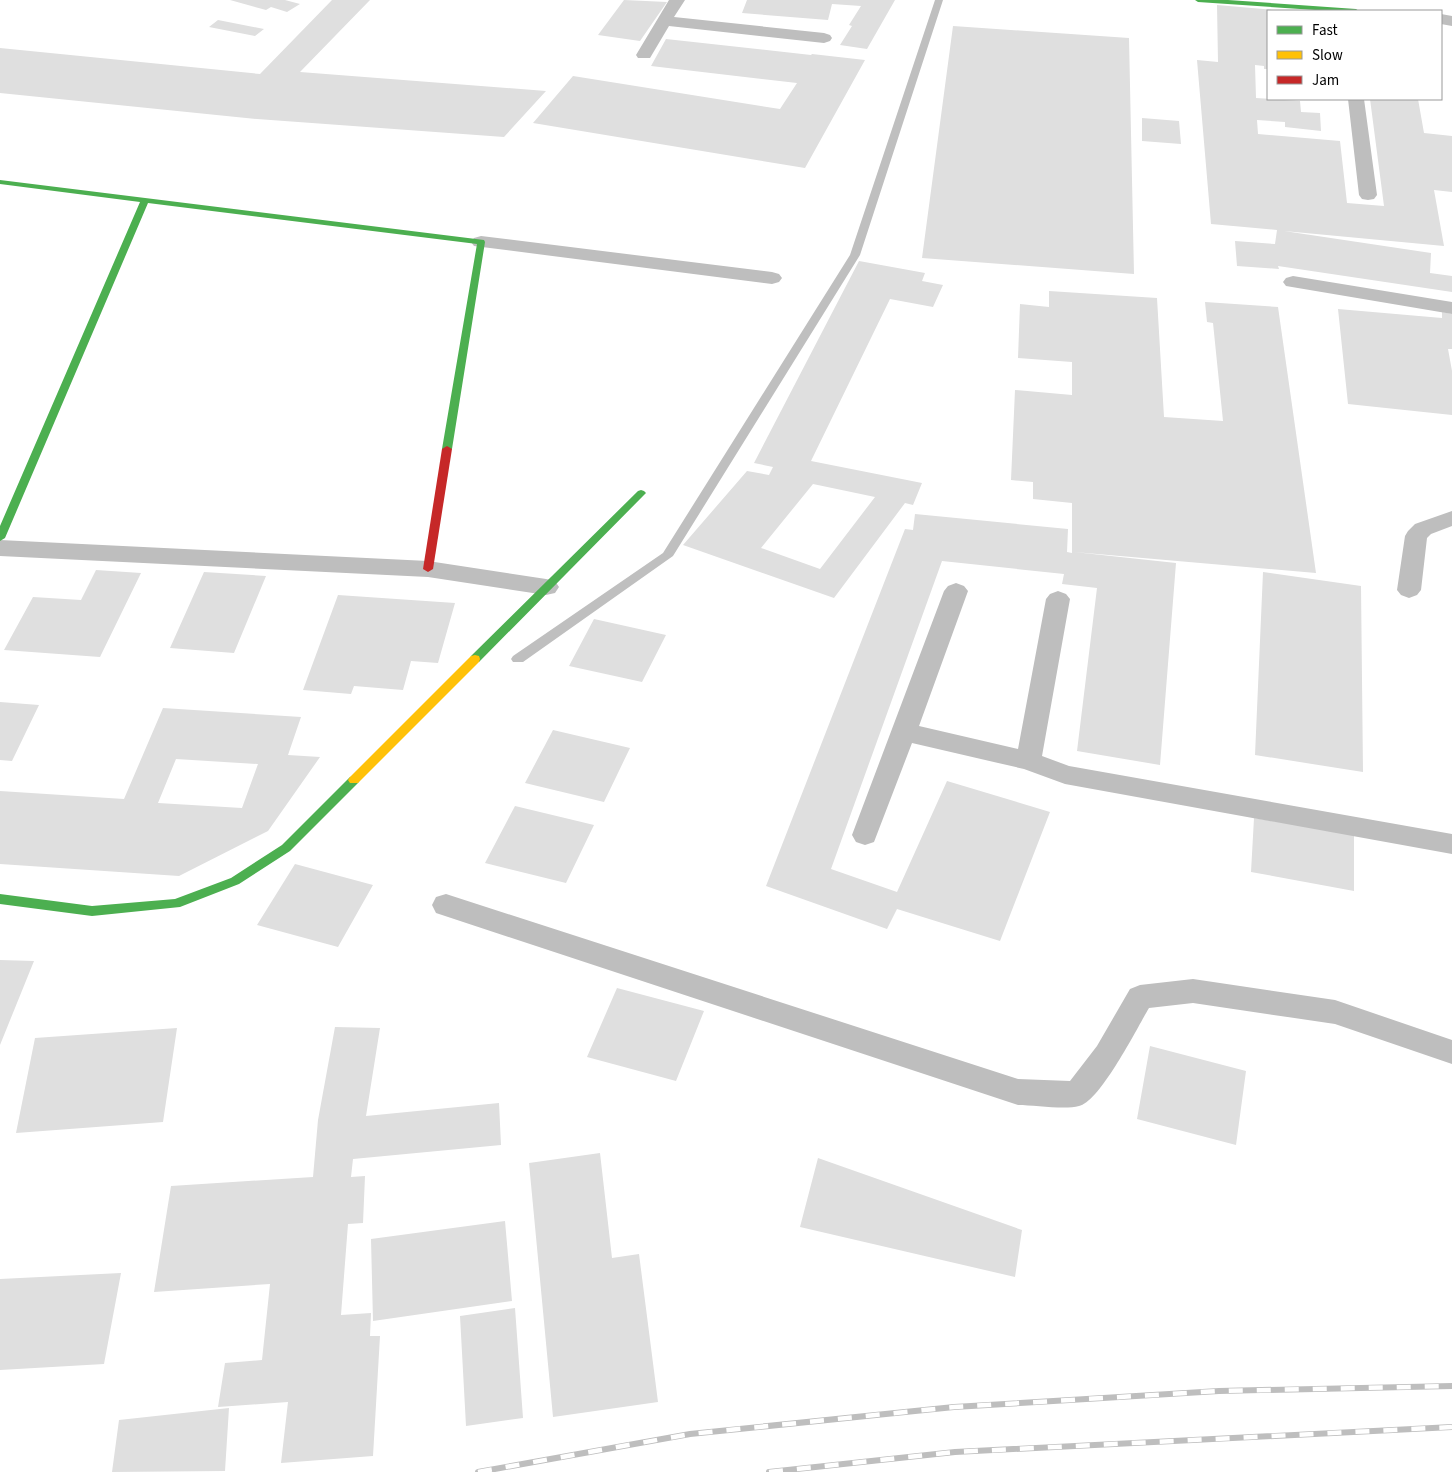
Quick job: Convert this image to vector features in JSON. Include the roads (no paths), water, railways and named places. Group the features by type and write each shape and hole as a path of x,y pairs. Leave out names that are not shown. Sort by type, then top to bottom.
{"street":[{"path":"1198,0 1335,10"},
{"path":"0,182 772,278"},
{"path":"0,538 145,200"},
{"path":"428,569 481,242"},
{"path":"0,899 92,911 176,904 235,881 286,848 641,493"},
{"path":"0,548 428,569 546,587"}],"lane":[{"path":"644,55 677,0"},
{"path":"664,21 824,38"},
{"path":"1356,100 1368,196"},
{"path":"1293,282 1452,308"},
{"path":"1409,590 1416,536 1423,529 1452,518"},
{"path":"865,835 956,591"},
{"path":"1029,761 1058,599"},
{"path":"904,732 1029,761 1065,775 1452,844"},
{"path":"446,905 1018,1092 1078,1094 1107,1055 1140,997 1193,991 1335,1012 1452,1052"}],"waterway":[{"path":"518,659 667,556 855,255 939,0"}],"railway":[{"path":"478,1472 690,1434 954,1407 1219,1391 1452,1386"},
{"path":"769,1472 955,1452 1452,1427"}]}
